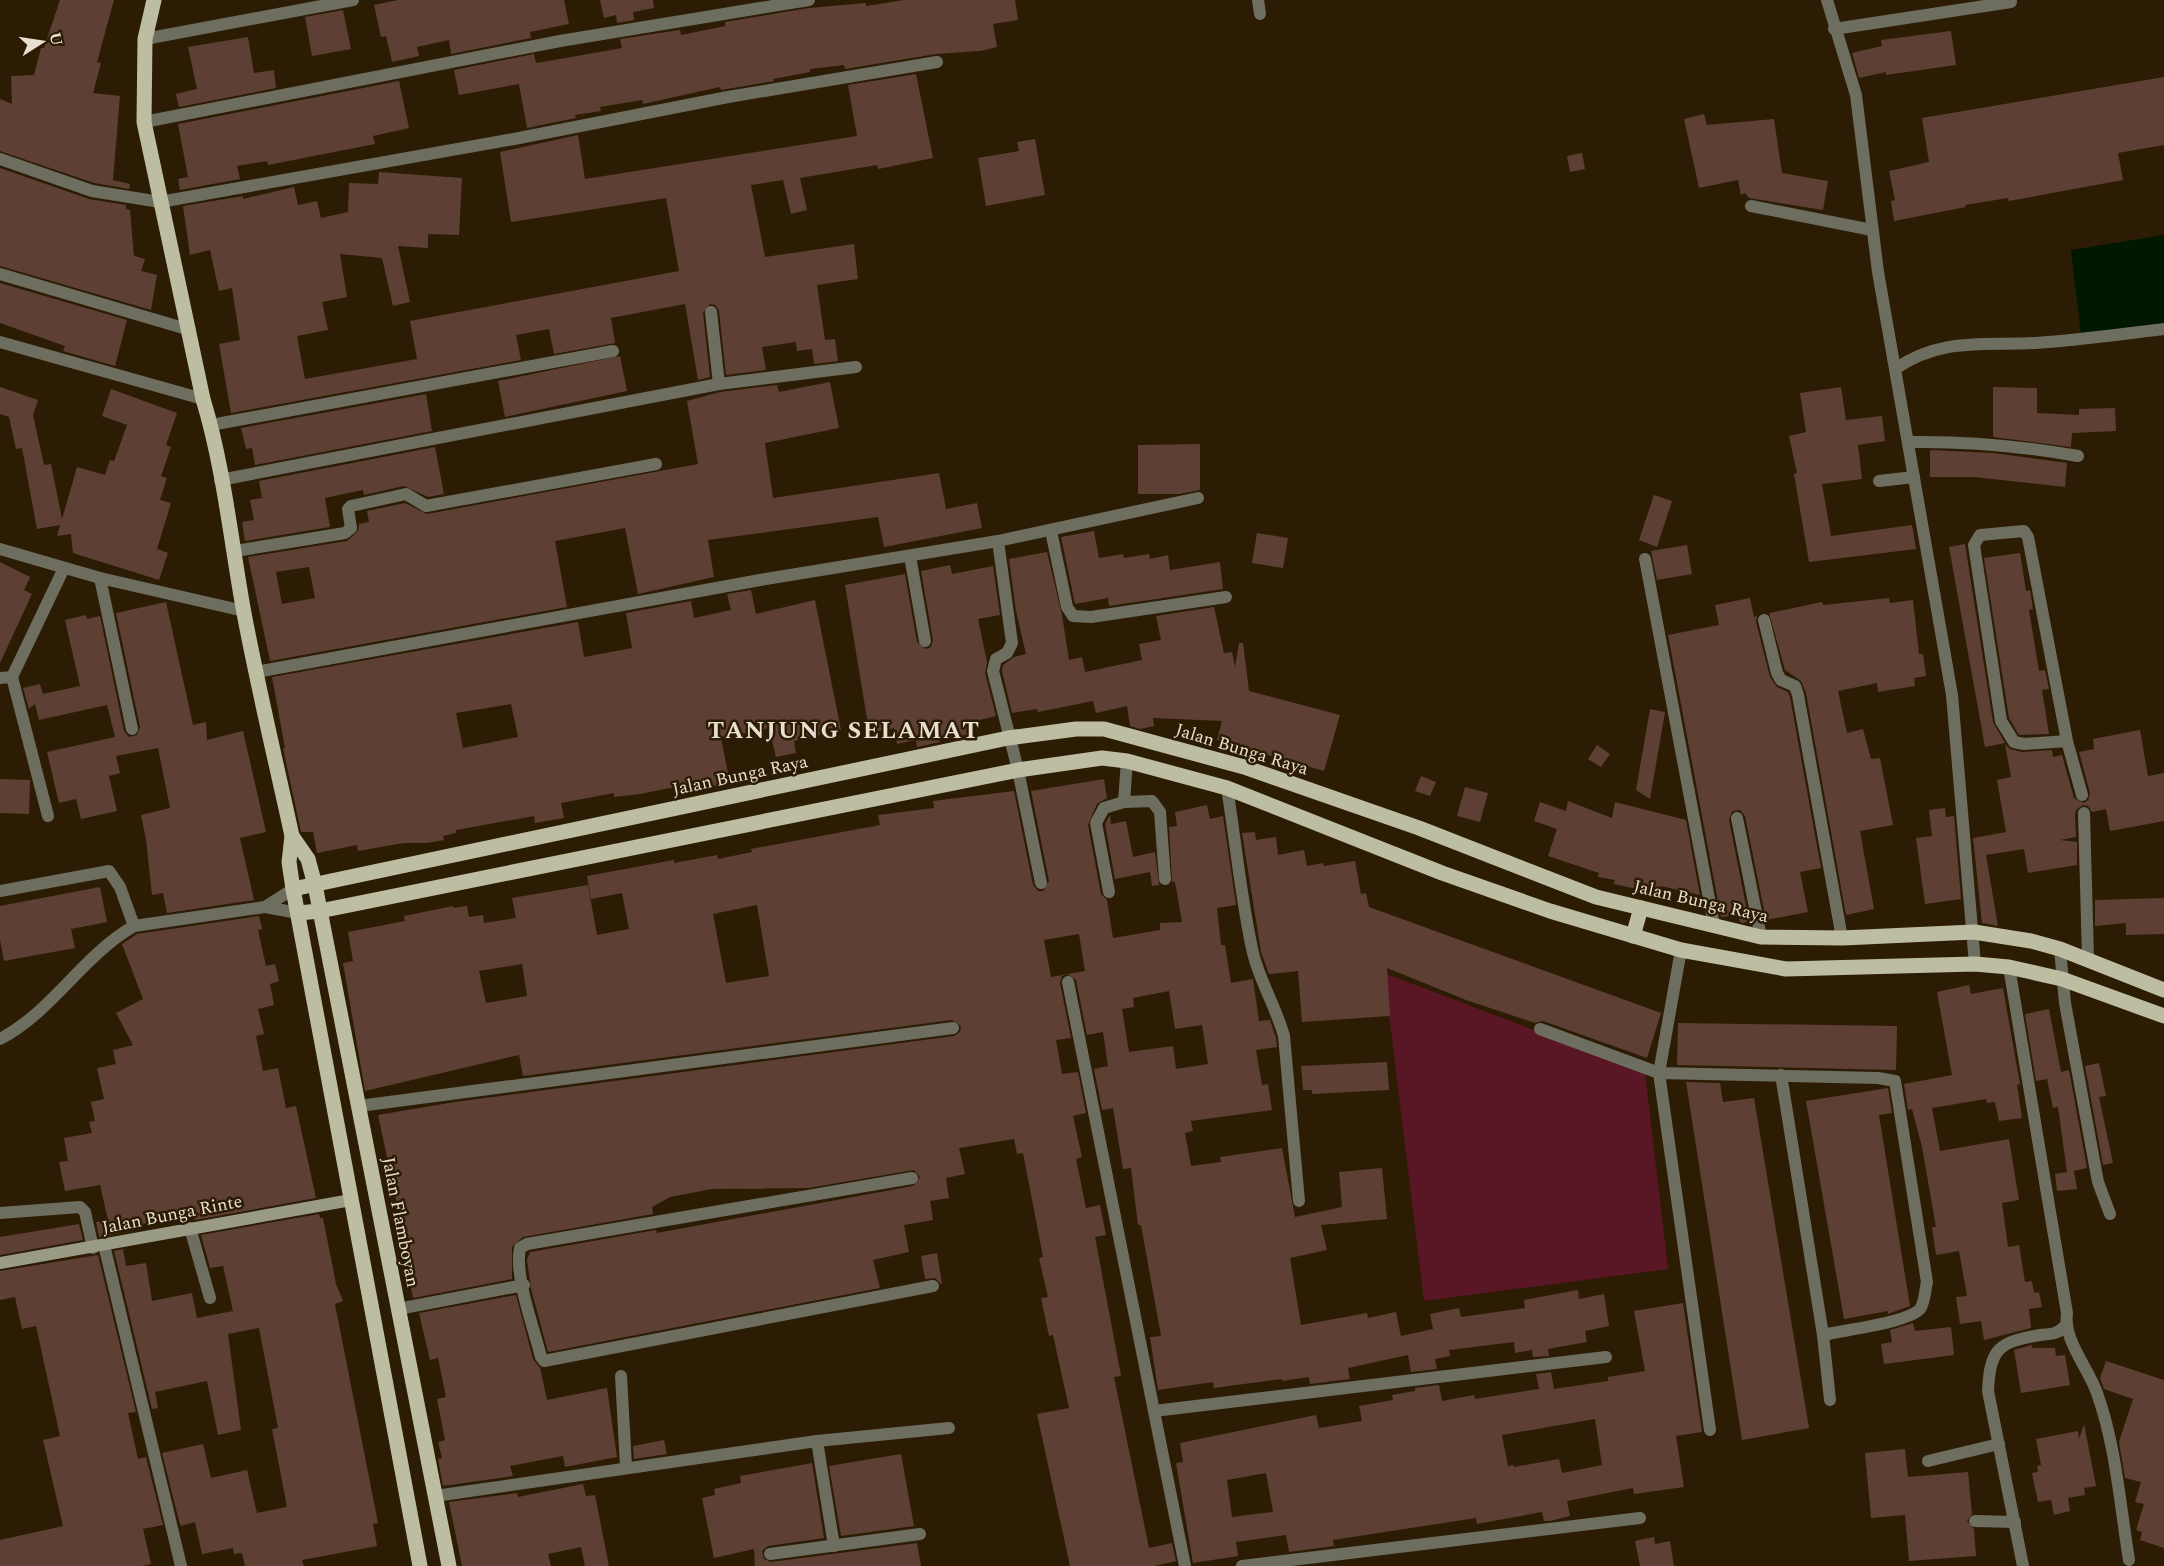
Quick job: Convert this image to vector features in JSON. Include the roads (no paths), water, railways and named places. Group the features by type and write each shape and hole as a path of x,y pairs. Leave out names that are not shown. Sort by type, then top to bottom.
{"main road":[{"path":"154,0 145,39 144,122 203,399 211,426 256,672 292,836 289,862 293,889 420,1566"},
{"name":"Jalan Bunga Raya","path":"293,889 1008,738 1076,729 1104,729 1244,767 1419,828 1596,897 1761,937 1842,938 1974,932 2031,941 2088,958 2164,990"},
{"path":"298,913 320,911 1018,770 1102,758 1127,761 1227,788 1442,873 1550,911 1681,950 1785,969 1975,964 2009,968 2062,979 2164,1016"},
{"name":"Jalan Flamboyan","path":"292,836 308,859 315,885 449,1566"},
{"path":"1633,936 1641,908"}],"street":[{"path":"145,39 353,0"},
{"path":"144,122 560,40 809,0"},
{"path":"1257,0 1260,14"},
{"path":"1827,0 1856,95 1872,230 1952,695 1975,964"},
{"path":"1834,29 2011,2"},
{"path":"0,159 92,191 160,202 514,139 728,97 937,62"},
{"path":"1751,206 1872,230"},
{"path":"0,274 190,330"},
{"path":"711,312 718,384"},
{"path":"1895,369 1926,351 1947,346 2036,343 2164,329"},
{"path":"0,342 203,399"},
{"path":"211,426 613,351"},
{"path":"220,480 718,384 856,367"},
{"path":"1908,441 1975,442 2079,456"},
{"path":"235,551 345,534 351,528 348,509 351,506 406,494 426,506 656,464"},
{"path":"1879,481 1914,477"},
{"path":"256,672 551,617 998,541 1198,498"},
{"path":"2067,741 2014,742 2001,721 1974,545 1980,535 2017,530 2024,531 2028,537 2067,741 2082,795"},
{"path":"1051,531 1067,607 1073,616 1090,617 1226,597"},
{"path":"998,541 1012,643 1007,653 996,659 993,671 1008,738 1018,770 1041,883"},
{"path":"0,549 100,578 244,611"},
{"path":"910,556 925,641"},
{"path":"1645,559 1714,925"},
{"path":"48,816 6,677 64,568"},
{"path":"100,578 132,729"},
{"path":"1764,620 1777,673 1781,680 1795,686 1798,695 1842,938"},
{"path":"1124,802 1127,761"},
{"path":"1227,788 1253,954 1267,994 1278,1014 1284,1036 1299,1201"},
{"path":"1109,892 1096,823 1104,808 1124,802 1152,801 1157,806 1165,879"},
{"path":"2084,813 2088,958"},
{"path":"1737,818 1761,937"},
{"path":"0,891 109,871 120,887 134,926"},
{"path":"265,907 293,889"},
{"path":"0,1039 22,1026 112,939 134,926 265,907 298,913"},
{"path":"2060,949 2062,979 2098,1182 2110,1214"},
{"path":"1681,950 1659,1073 1710,1430"},
{"path":"2009,968 2067,1313 2065,1326 2097,1391 2107,1425 2129,1560"},
{"path":"1068,982 1185,1566"},
{"path":"358,1106 953,1028"},
{"path":"1540,1029 1659,1073 1888,1078 1895,1081 1898,1085 1927,1282 1923,1303 1919,1311 1904,1318 1823,1335"},
{"path":"1781,1076 1823,1335 1830,1400"},
{"path":"912,1178 527,1244 520,1248 518,1257 544,1361 933,1286"},
{"name":"Jalan Bunga Rinte","path":"0,1263 351,1200"},
{"path":"0,1213 80,1207 85,1212 98,1246 181,1566"},
{"path":"190,1228 210,1298"},
{"path":"398,1309 524,1285"},
{"path":"2024,1566 1988,1391 1989,1368 1995,1352 2012,1340 2059,1332 2065,1326"},
{"path":"1154,1411 1606,1357"},
{"path":"621,1376 626,1467"},
{"path":"435,1496 817,1441 949,1428"},
{"path":"817,1441 834,1546"},
{"path":"1928,1461 1999,1444"},
{"path":"1242,1566 1640,1518"},
{"path":"1975,1521 2015,1522"},
{"path":"770,1554 920,1534"}],"district":[{"name":"TANJUNG SELAMAT","path":"844,730"}]}
